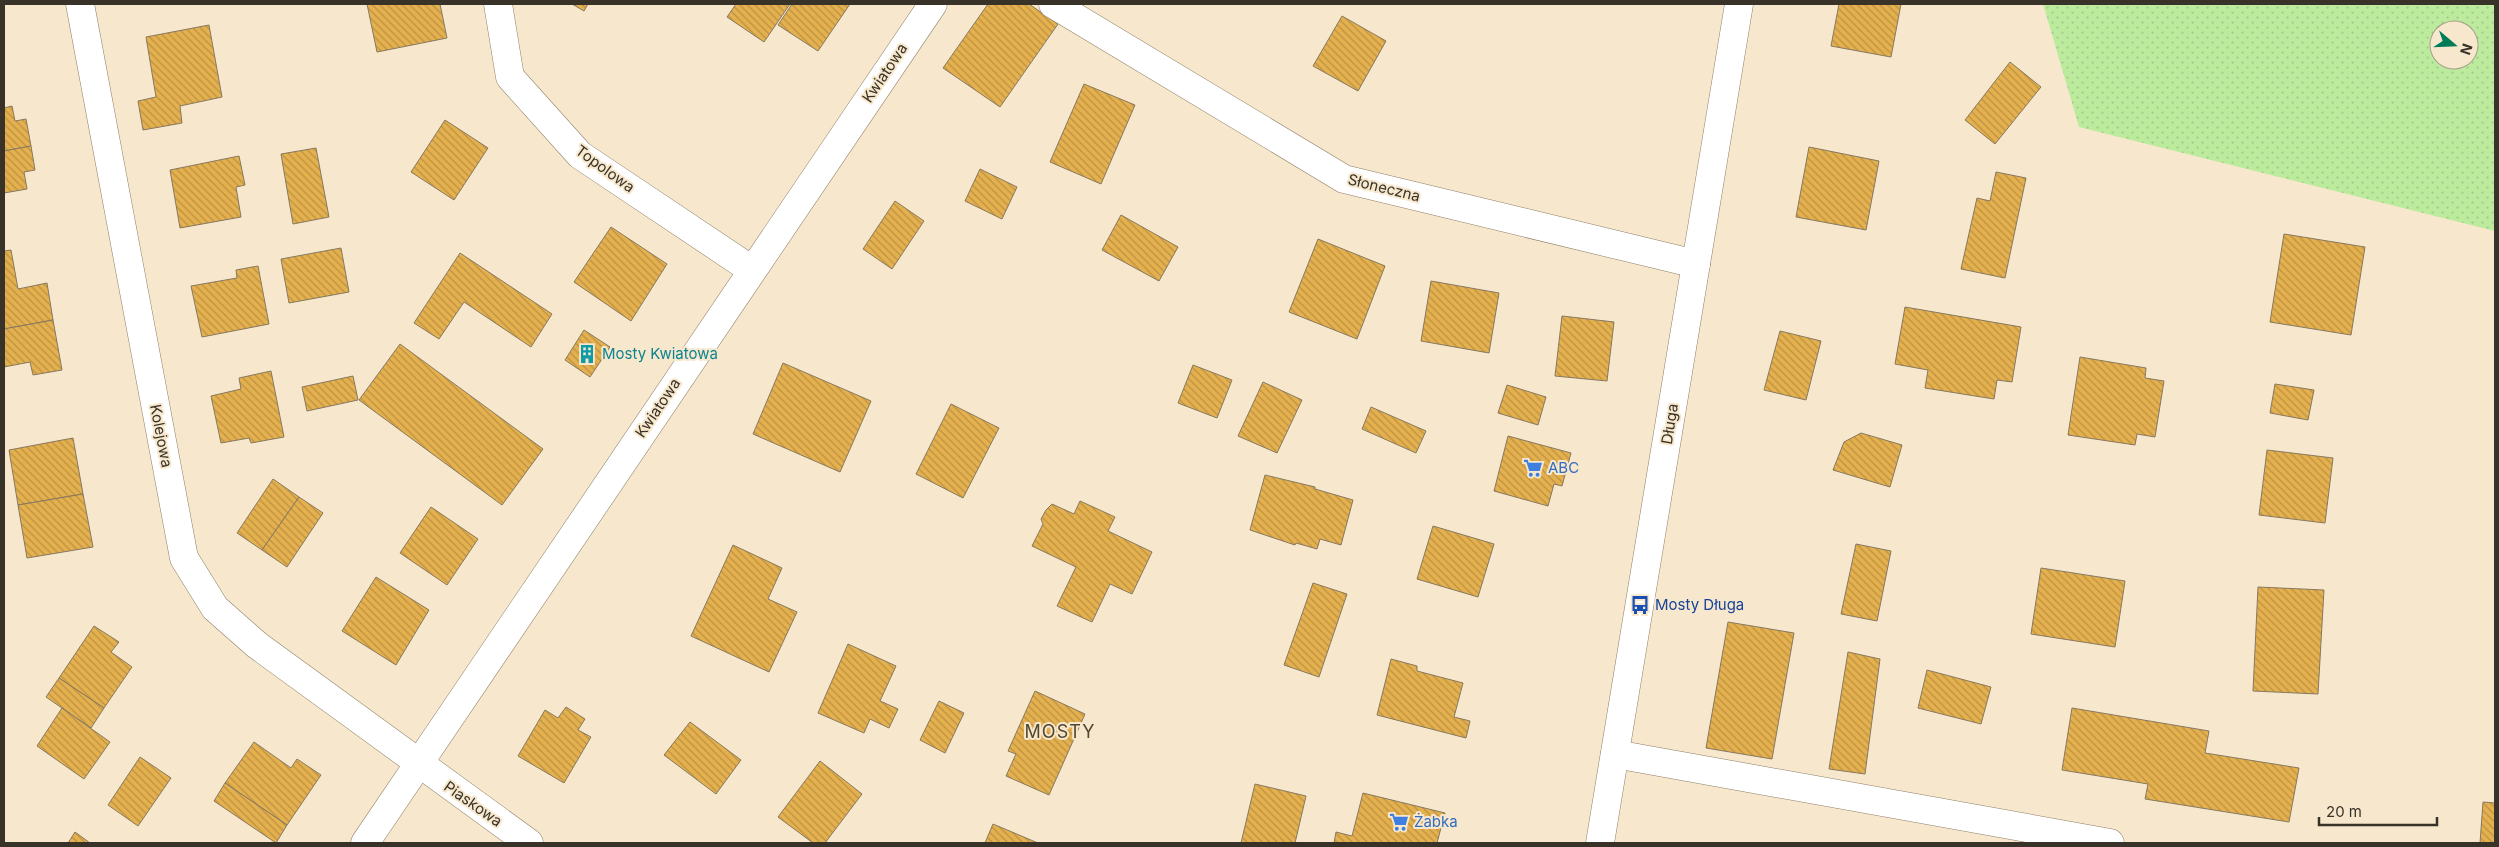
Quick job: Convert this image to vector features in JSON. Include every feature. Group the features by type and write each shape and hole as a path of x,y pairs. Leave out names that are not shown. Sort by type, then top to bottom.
{"street":[{"name":"Kolejowa","path":"80,4 184,558 215,608 257,644 418,764"},
{"name":"Topolowa","path":"498,4 510,77 580,155 752,270"},
{"name":"Kwiatowa","path":"365,843 933,4"},
{"name":"Słoneczna","path":"1053,4 1344,179 1696,264"},
{"name":"Długa","path":"1600,843 1739,4"},
{"path":"1615,754 2110,843"},
{"name":"Piaskowa","path":"418,764 529,843"}],"green space":[{"path":"2043,4 2495,4 2495,231 2079,127"}],"building":[{"path":"367,4 440,4 447,38 377,52"},
{"path":"572,4 588,4 584,11"},
{"path":"736,4 790,4 764,42 727,17"},
{"path":"792,4 850,4 818,51 778,25"},
{"path":"988,4 1029,4 1058,24 1000,107 943,68"},
{"path":"1839,4 1901,4 1891,57 1831,46"},
{"path":"1342,16 1386,41 1358,91 1313,66"},
{"path":"209,25 222,97 180,106 182,123 143,130 138,101 156,97 146,37"},
{"path":"2010,62 2041,87 1995,144 1965,120"},
{"path":"1084,84 1135,105 1101,184 1050,162"},
{"path":"12,106 15,121 26,119 31,146 4,151 4,108"},
{"path":"445,120 488,148 454,200 411,172"},
{"path":"31,146 35,170 24,172 27,189 4,193 4,151"},
{"path":"1809,147 1879,161 1866,230 1796,217"},
{"path":"316,148 329,217 293,224 281,154"},
{"path":"239,156 245,185 236,187 241,217 180,228 170,170"},
{"path":"980,169 1017,187 1002,219 965,201"},
{"path":"1996,172 2026,178 2005,278 1961,269 1977,198 1990,201"},
{"path":"895,201 924,221 892,269 863,249"},
{"path":"1121,215 1178,247 1159,281 1102,250"},
{"path":"611,227 667,264 631,321 574,282"},
{"path":"2284,234 2365,247 2351,335 2270,322"},
{"path":"1318,239 1385,266 1357,339 1289,312"},
{"path":"341,248 349,292 289,303 281,259"},
{"path":"11,250 18,289 47,283 53,320 4,329 4,251"},
{"path":"460,253 552,314 531,347 464,302 439,339 414,323"},
{"path":"258,266 269,324 202,337 191,286 237,278 236,270"},
{"path":"1431,281 1499,293 1489,353 1421,341"},
{"path":"1905,307 2021,327 2012,382 1997,380 1994,399 1925,388 1928,370 1895,364"},
{"path":"1562,316 1614,322 1607,381 1555,376"},
{"path":"53,320 62,370 33,375 30,362 4,367 4,329"},
{"name":"Mosty Kwiatowa","path":"584,330 610,347 590,377 565,360"},
{"path":"1780,331 1821,341 1806,400 1764,390"},
{"path":"400,344 543,449 502,505 359,400"},
{"path":"2080,357 2146,368 2145,378 2164,381 2155,437 2137,434 2135,445 2068,435"},
{"path":"783,363 871,401 840,472 753,434"},
{"path":"1193,365 1232,380 1217,418 1178,403"},
{"path":"271,371 284,437 251,443 249,438 221,443 211,396 241,389 239,378"},
{"path":"353,376 358,400 307,411 302,387"},
{"path":"1263,382 1302,400 1277,453 1238,436"},
{"path":"2275,384 2314,390 2308,420 2270,413"},
{"path":"1507,385 1546,397 1538,425 1498,413"},
{"path":"951,404 999,428 963,498 916,474"},
{"path":"1371,407 1426,431 1416,453 1362,429"},
{"path":"1861,433 1902,445 1890,487 1833,470 1844,442"},
{"name":"ABC","path":"1508,436 1571,453 1562,486 1554,484 1548,506 1494,491"},
{"path":"73,438 83,494 18,505 9,450"},
{"path":"2267,450 2333,458 2325,523 2259,515"},
{"path":"1265,475 1315,487 1315,489 1353,500 1341,545 1320,539 1317,549 1296,543 1295,545 1250,530"},
{"path":"273,479 299,497 262,550 237,533"},
{"path":"83,494 93,547 27,558 18,505"},
{"path":"299,497 323,513 287,567 262,550"},
{"path":"1080,501 1115,517 1108,531 1152,552 1132,594 1110,584 1092,622 1057,606 1076,567 1032,546 1043,524 1041,519 1052,504 1074,514"},
{"path":"431,507 478,539 447,585 400,553"},
{"path":"1433,526 1494,544 1478,597 1417,579"},
{"path":"1856,544 1891,551 1877,621 1841,614"},
{"path":"733,545 782,568 768,599 797,612 769,672 691,636"},
{"path":"2041,568 2125,581 2115,647 2031,634"},
{"path":"376,577 429,610 396,665 342,631"},
{"path":"1313,583 1347,594 1319,677 1284,665"},
{"path":"2258,587 2324,590 2318,694 2253,691"},
{"path":"1728,622 1794,633 1772,759 1706,748"},
{"path":"94,626 119,642 111,652 132,667 104,708 59,678"},
{"path":"848,644 896,666 880,701 898,709 889,728 870,719 864,733 818,713"},
{"path":"1848,652 1880,659 1865,774 1829,769"},
{"path":"1391,659 1417,666 1417,671 1463,683 1454,717 1470,721 1466,738 1377,715"},
{"path":"1927,670 1991,687 1981,724 1918,708"},
{"path":"59,678 104,708 91,728 46,697"},
{"path":"1035,691 1085,714 1049,795 1006,776 1016,754 1008,751"},
{"path":"939,701 964,713 945,753 920,740"},
{"path":"566,707 585,719 578,730 591,737 564,783 518,756 545,710 558,718"},
{"path":"62,708 110,742 84,779 37,746"},
{"path":"2072,708 2209,731 2205,753 2299,768 2289,822 2145,799 2148,784 2062,770"},
{"path":"690,722 741,760 716,794 664,755"},
{"path":"254,742 291,768 297,759 321,775 287,825 225,783"},
{"path":"140,757 171,778 138,826 108,805"},
{"path":"820,761 862,794 825,843 813,843 778,817"},
{"path":"225,783 287,825 276,843 214,801"},
{"path":"1255,784 1306,796 1295,843 1241,843"},
{"name":"Żabka","path":"1363,793 1445,813 1437,843 1334,843 1336,832 1352,836"},
{"path":"2483,802 2495,803 2495,843 2480,843"},
{"path":"993,824 1038,843 985,843"},
{"path":"75,832 90,843 68,843"}],"place":[{"name":"Mosty Kwiatowa","path":"587,354"},
{"name":"ABC","path":"1533,468"},
{"name":"Mosty Długa","path":"1640,605"},
{"name":"Żabka","path":"1399,822"}],"district":[{"name":"MOSTY","path":"1060,732"}]}
